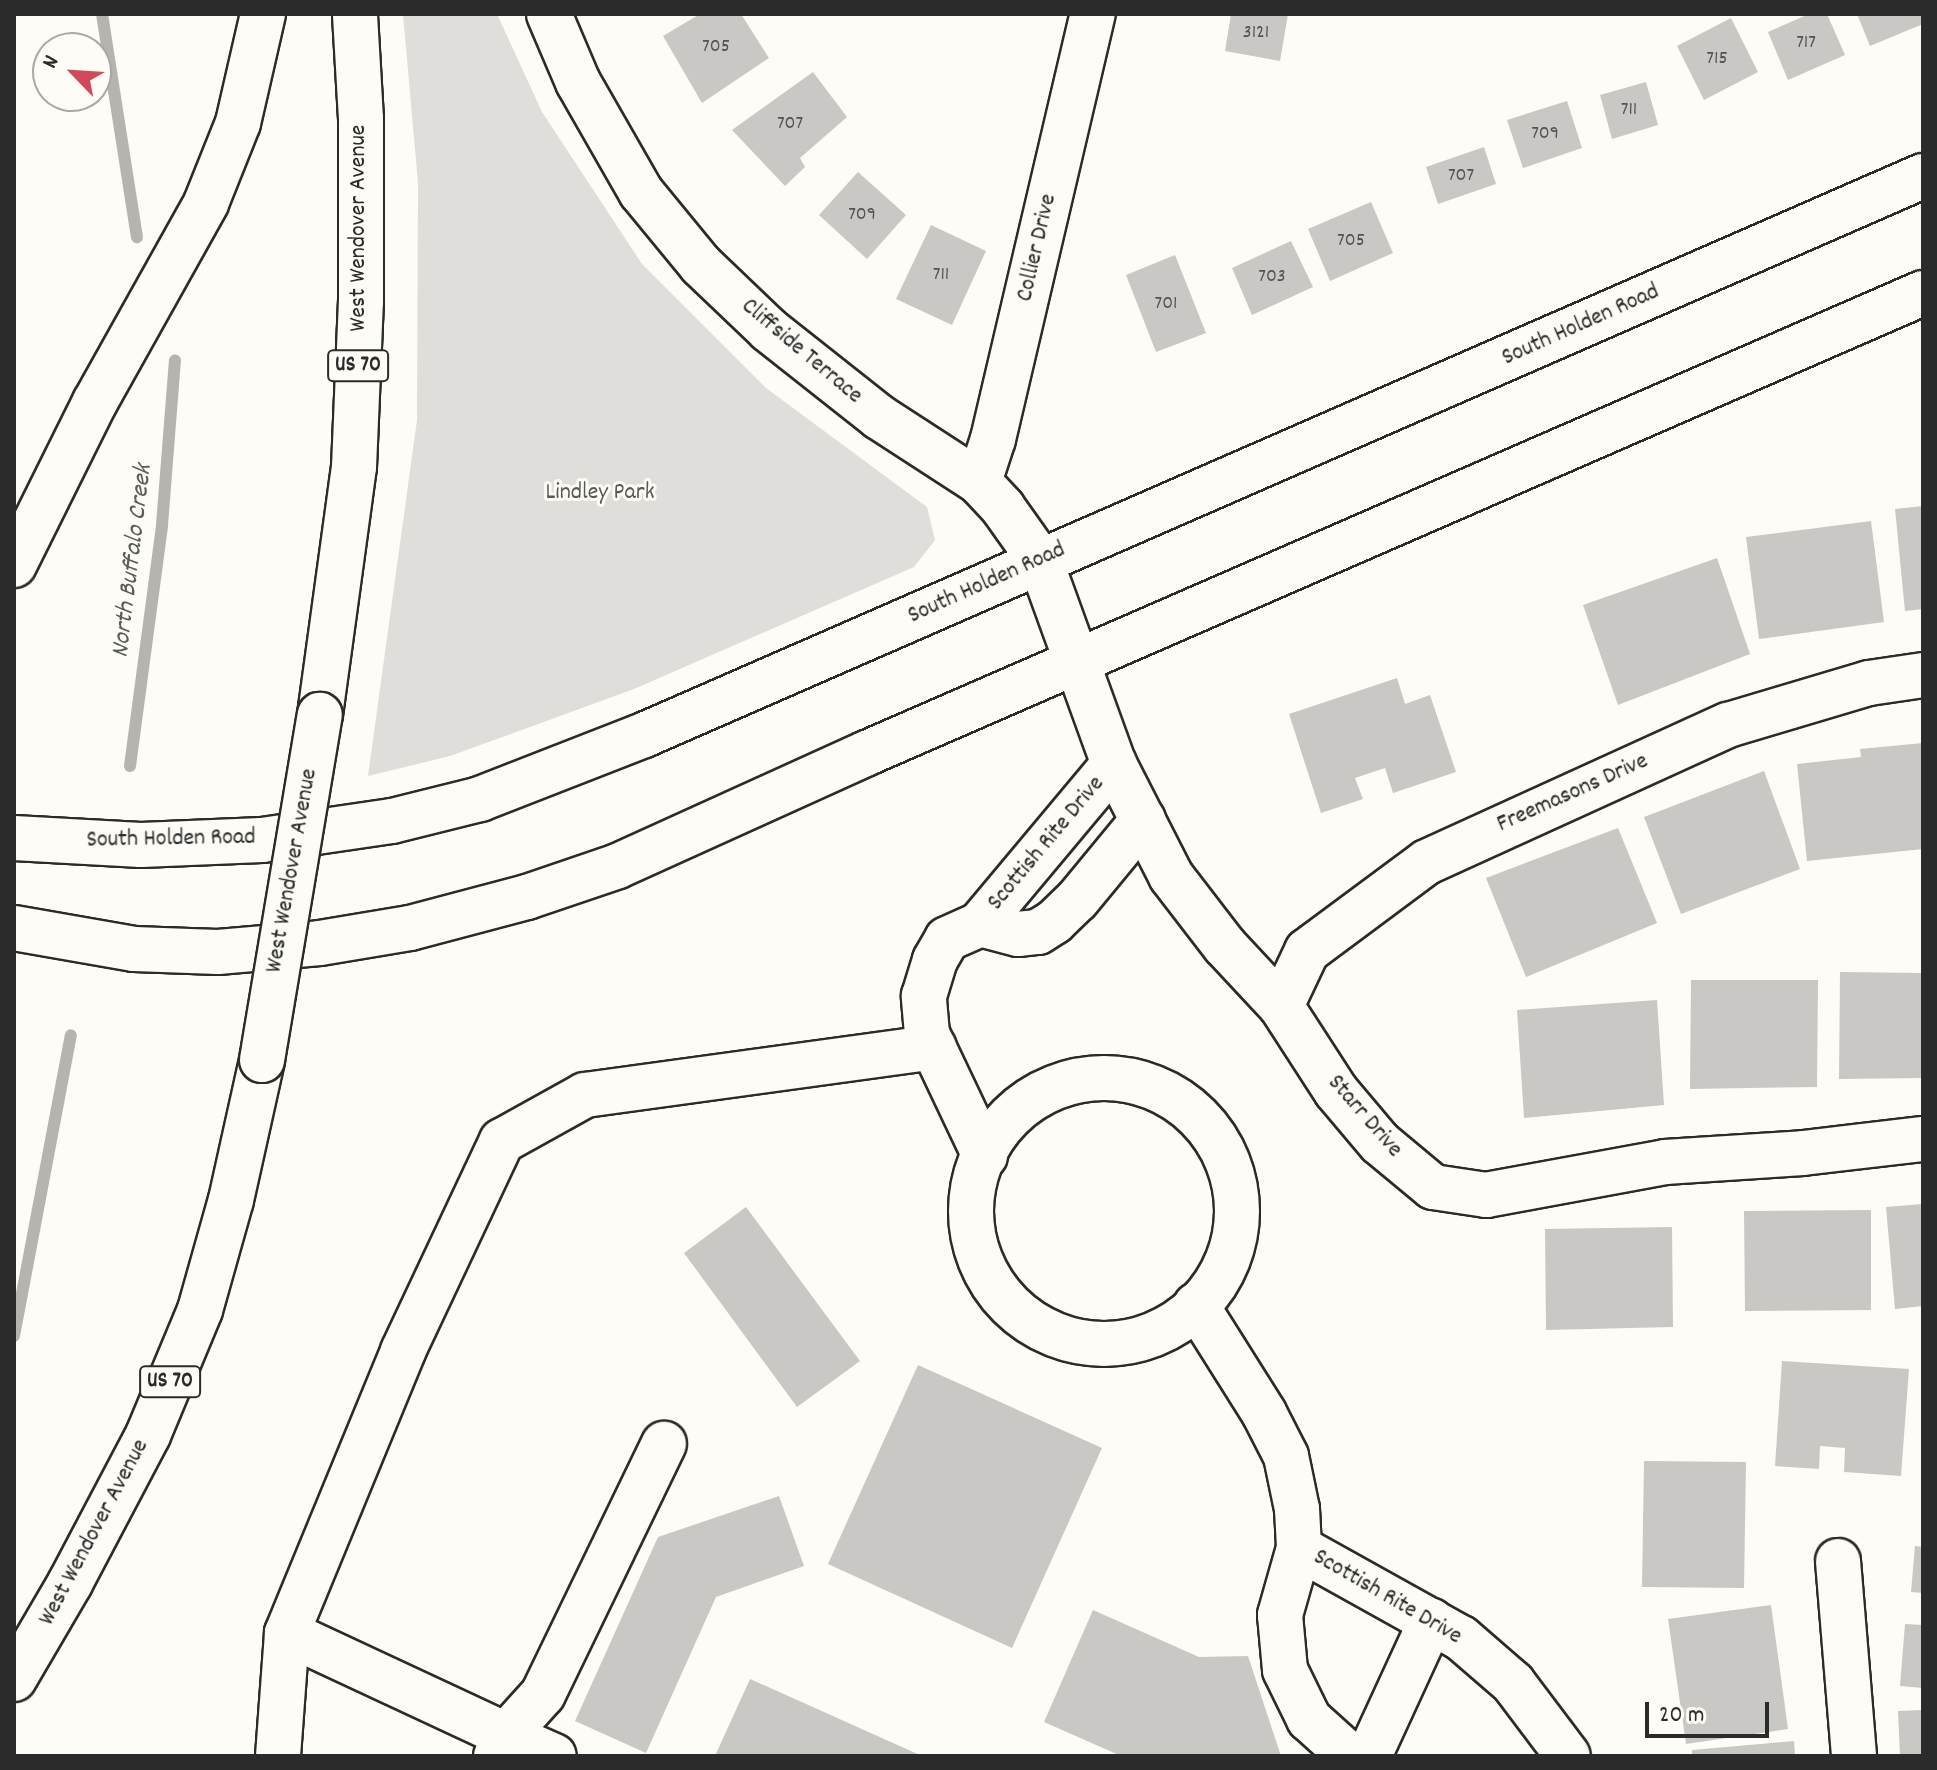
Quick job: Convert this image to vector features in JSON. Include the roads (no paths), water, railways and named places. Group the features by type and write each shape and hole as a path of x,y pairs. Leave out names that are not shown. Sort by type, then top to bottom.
{"main road":[{"path":"14,565 95,402 206,203 238,123 263,14"},
{"name":"West Wendover Avenue","path":"14,1679 70,1583 148,1435 200,1310 231,1200 262,1060 320,715 354,467 361,271 361,119 355,14"},
{"name":"Cliffside Terrace","path":"549,14 578,82 641,192 701,265 769,330 879,417 979,482 1040,560 1078,661"},
{"name":"Collier Drive","path":"979,482 993,439 1093,14"},
{"name":"South Holden Road","path":"14,838 141,845 250,841 392,821 480,799 644,735 1923,176"},
{"path":"14,928 134,949 218,952 320,943 410,928 527,897 618,866 1078,661 1923,293"},
{"name":"Starr Drive","path":"1078,661 1114,764 1171,876 1225,946 1281,1006 1336,1091 1380,1143 1433,1187 1486,1195 1665,1162 1803,1153 1923,1139"},
{"name":"Freemasons Drive","path":"1281,1006 1307,951 1427,862 1728,725 1869,683 1923,675"},
{"name":"Scottish Rite Drive","path":"985,1156 927,1034 924,996 935,960 947,939 980,924 1114,764"},
{"path":"1016,883 1054,922 1143,820"},
{"name":"Scottish Rite Drive","path":"980,924 1018,934 1038,932 1054,922"},
{"path":"278,1756 287,1633 403,1351 502,1141 585,1095 934,1047"},
{"path":"1113,1076 1146,1082 1188,1104 1219,1142 1235,1190 1232,1239 1211,1286 1196,1305 1154,1334 1106,1346 1083,1346 1058,1340 1016,1316 987,1277 972,1229 976,1179 985,1156 998,1132 1027,1103 1056,1086 1113,1076"},
{"name":"Scottish Rite Drive","path":"1196,1305 1264,1413 1286,1456 1297,1509 1299,1548 1280,1615 1285,1670 1309,1719 1350,1756"},
{"path":"501,1746 543,1694 664,1444"},
{"name":"Scottish Rite Drive","path":"1299,1548 1461,1638 1513,1683 1568,1756"},
{"path":"1838,1561 1854,1756"},
{"path":"1369,1756 1431,1621"},
{"path":"287,1633 501,1746 554,1756"}],"waterway":[{"name":"North Buffalo Creek","path":"102,14 137,237"},
{"name":"North Buffalo Creek","path":"130,766 162,525 175,361"},
{"name":"North Buffalo Creek","path":"14,1336 71,1035"}],"park label":[{"name":"Lindley Park","path":"600,494"}]}
